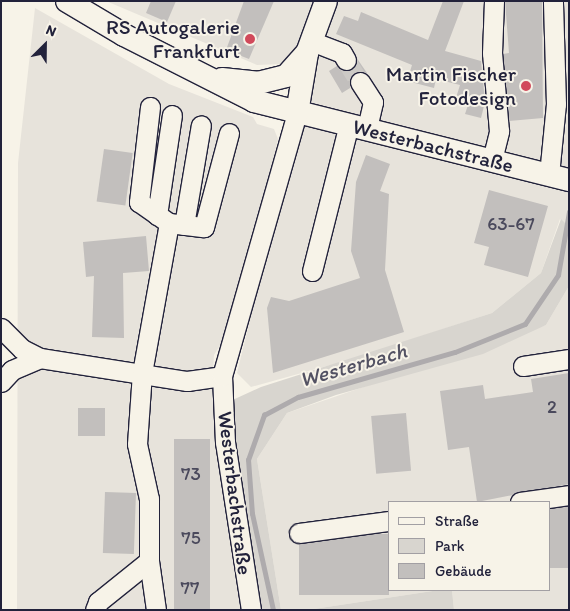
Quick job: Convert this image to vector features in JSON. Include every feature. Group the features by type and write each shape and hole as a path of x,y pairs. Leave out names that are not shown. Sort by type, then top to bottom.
{"main road":[{"name":"Westerbachstraße","path":"67,1 133,40 254,101 559,178"},
{"path":"297,113 309,47 326,1"},
{"path":"208,77 258,83 279,80 294,70 309,47"}],"street":[{"path":"492,160 499,131 492,53 494,1"},
{"path":"553,1 559,178"},
{"path":"309,47 342,53 346,60"},
{"path":"312,271 358,126 373,102 360,82"},
{"path":"150,107 139,202 170,221 204,227 229,133"},
{"name":"Westerbachstraße","path":"251,610 225,442 222,376 285,143 297,113"},
{"path":"170,221 172,115"},
{"path":"156,610 149,561 149,499 137,444 142,373 170,221 201,125"},
{"path":"1,328 22,349 40,358 187,381 222,376"},
{"path":"1,382 12,370 40,358"},
{"path":"523,366 569,359"},
{"path":"527,501 569,495"},
{"path":"299,533 388,521"},
{"path":"95,610 98,602 149,561"}],"shaded area":[{"path":"106,1 569,1 569,227 560,219 541,273 492,313 352,359 251,387 237,373 293,144 320,50 297,47 280,64 257,65"},
{"path":"35,8 169,84 253,117 257,124 274,129 278,139 234,323 214,355 212,389 248,610 17,610 18,163"},
{"path":"569,286 569,610 454,610 452,591 550,591 550,501 388,501 388,591 432,591 307,610 281,610 257,459 287,413 546,325"}],"green space":[{"path":"561,219 569,227 569,286 546,325 483,354 336,395 287,413 257,459 281,610 248,610 226,403 261,387 492,313 541,273"},
{"path":"432,591 452,591 454,610 307,610"}],"building":[{"path":"151,1 176,1 167,22 146,13"},
{"path":"244,1 274,1 249,59 226,50"},
{"path":"443,1 464,1 445,51 481,61 485,102 481,118 465,114 468,105 455,101 460,85 436,79 434,88 407,81 412,65 336,34 344,16 358,21 361,12 428,40"},
{"path":"505,1 542,1 543,118 509,121 503,54 509,53"},
{"path":"356,57 367,73 354,73 350,88 342,93 329,71 337,66 351,70"},
{"path":"104,149 133,153 125,206 97,201"},
{"path":"366,155 390,164 380,191 389,194 385,270 404,332 273,373 267,308 271,297 289,301 360,278 351,251 356,182"},
{"path":"489,190 548,206 528,277 484,265 489,247 474,243"},
{"path":"146,236 149,271 123,273 124,338 92,337 94,276 86,277 83,242"},
{"path":"569,373 569,484 477,501 469,447 448,450 440,391 483,385 485,399 533,392 531,379"},
{"path":"78,408 105,408 105,436 78,436"},
{"path":"406,413 411,471 376,474 371,416"},
{"path":"174,439 210,439 210,610 174,610"},
{"path":"105,492 136,493 134,554 103,553"},
{"path":"550,506 569,506 569,568 550,568"},
{"path":"299,534 388,534 389,595 299,595"}],"waterway":[{"name":"Westerbach","path":"273,610 252,514 248,460 264,415 298,397 455,352 525,324 558,275 569,212"}],"tunnel":[{"path":"346,60 360,82"}],"place":[{"name":"RS Autogalerie Frankfurt","path":"250,39"},
{"name":"Martin Fischer Fotodesign","path":"526,86"}]}
